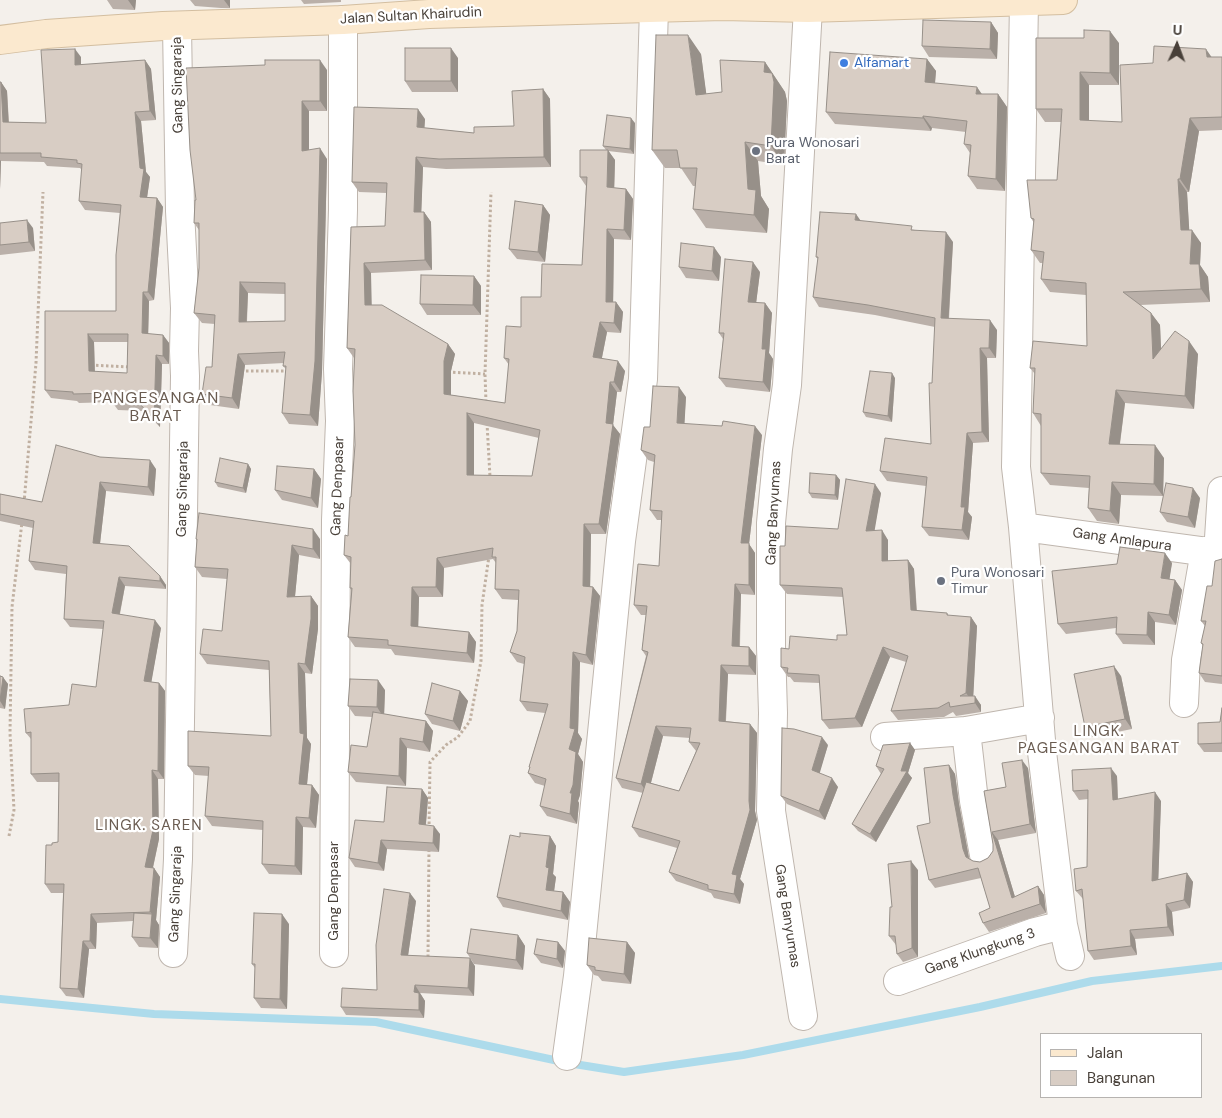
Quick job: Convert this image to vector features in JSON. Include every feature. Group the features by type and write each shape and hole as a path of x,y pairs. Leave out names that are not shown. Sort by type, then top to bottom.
{"main road":[{"name":"Jalan Sultan Khairudin","path":"0,40 46,34 177,26 343,20 391,8 575,5 654,8 722,3 808,8 1063,0"}],"street":[{"path":"1024,2 1016,467 1042,752 1063,926 1070,956"},
{"path":"567,1056 578,976 621,540 643,379 654,8"},
{"name":"Gang Banyumas","path":"802,1016 771,811 771,541 778,449 788,376 808,8"},
{"name":"Gang Denpasar","path":"334,953 336,520 340,421 338,369 343,210 343,20"},
{"name":"Gang Singaraja","path":"173,953 178,859 185,376 185,308 180,211 177,26"},
{"path":"1184,703 1186,660 1215,553 1222,491"},
{"name":"Gang Amlapura","path":"1022,526 1215,553"},
{"path":"885,737 966,731 1040,718"},
{"path":"966,731 974,801 984,855"},
{"name":"Gang Klungkung 3","path":"898,982 1036,932 1063,926"}],"path":[{"path":"24,504 36,363 43,192"},
{"path":"486,402 485,374 491,192"},
{"path":"36,363 46,363"},
{"path":"84,365 133,367"},
{"path":"235,370 300,370"},
{"path":"446,372 485,374"},
{"path":"487,421 490,478"},
{"path":"9,836 14,810 10,733 12,615 23,513"},
{"path":"430,830 430,762 446,745 458,737 470,721 481,661 482,605 489,549"},
{"path":"428,957 429,840"}],"building":[{"path":"923,20 991,22 990,49 922,46"},
{"path":"1084,30 1110,31 1110,73 1080,72 1080,120 1122,122 1120,65 1153,63 1154,46 1206,49 1207,57 1222,57 1222,117 1190,118 1180,179 1178,179 1181,230 1192,230 1190,264 1199,264 1201,289 1123,292 1151,313 1153,359 1175,331 1189,341 1185,396 1116,390 1109,444 1155,445 1154,484 1112,482 1110,511 1088,508 1090,476 1041,473 1041,414 1033,413 1035,368 1030,368 1033,341 1087,346 1086,283 1041,279 1044,252 1031,250 1034,219 1031,218 1027,180 1057,180 1062,109 1036,109 1036,38 1084,38"},
{"path":"656,35 688,35 696,95 722,92 720,60 765,62 764,72 772,73 774,82 771,146 745,142 748,189 756,190 754,215 693,209 697,168 680,168 677,150 652,150"},
{"path":"405,48 451,48 451,81 405,81"},
{"path":"75,49 75,65 145,60 150,111 135,112 140,168 144,169 140,197 157,198 148,292 143,292 142,333 163,335 163,356 156,355 154,419 138,402 112,401 112,393 73,394 73,392 45,390 45,311 116,311 116,255 121,205 79,201 82,164 77,163 77,160 41,157 41,153 0,153 0,82 3,122 46,123 41,50","holes":["88,334 128,334 127,373 89,371"]},
{"path":"830,52 927,59 925,82 977,87 976,94 998,94 996,179 968,176 971,145 964,144 967,121 923,116 923,118 826,112"},
{"path":"265,60 320,60 320,101 302,101 302,151 320,148 315,361 310,415 282,413 286,366 283,366 285,352 238,354 232,398 202,394 206,367 212,367 215,315 194,313 199,268 199,223 194,223 196,200 190,150 186,68 265,65","holes":["240,282 285,283 285,321 239,322"]},
{"path":"543,89 544,157 439,159 416,157 414,212 424,212 425,260 364,263 365,305 382,305 448,344 444,361 444,394 505,403 509,359 504,358 506,326 521,327 521,297 541,297 542,264 582,265 587,177 580,177 580,150 608,150 607,187 626,189 624,230 607,229 606,302 616,302 614,323 600,322 593,357 618,361 614,382 610,382 606,423 613,424 599,524 584,524 583,586 593,587 586,655 573,652 570,728 575,729 569,749 576,752 573,785 570,793 572,793 570,814 540,806 546,779 528,773 548,704 520,701 525,657 510,652 517,631 519,590 495,589 496,557 492,557 493,548 437,558 436,587 412,587 411,626 469,632 467,653 388,645 388,640 348,637 352,588 350,588 351,557 344,555 345,535 348,536 355,445 353,391 355,349 347,348 351,227 385,226 387,183 352,182 354,107 418,109 417,127 474,133 474,127 514,126 512,91","holes":["467,413 540,430 532,476 467,475"]},
{"path":"607,115 631,118 630,149 603,146"},
{"path":"515,201 543,205 538,252 509,249"},
{"path":"820,212 856,214 855,220 912,226 911,230 946,232 941,318 990,320 989,348 980,348 982,432 967,433 961,507 965,507 962,530 922,527 927,477 880,471 885,438 931,444 929,383 932,383 935,318 813,297 818,257 816,257"},
{"path":"27,220 29,242 0,245 0,223"},
{"path":"681,243 714,247 712,271 679,267"},
{"path":"725,259 753,262 748,302 765,303 762,349 766,349 763,382 719,378 724,333 719,333"},
{"path":"421,275 474,276 473,305 420,304"},
{"path":"870,371 892,373 888,416 863,412"},
{"path":"653,386 679,387 677,423 722,426 723,421 755,426 741,543 749,543 749,585 735,584 732,646 749,647 749,666 721,665 719,721 750,724 750,810 732,874 737,875 734,894 708,889 708,885 669,872 680,841 632,827 646,782 679,791 700,743 689,742 691,728 656,726 641,784 616,778 648,652 642,650 647,606 634,605 638,564 659,566 662,511 650,510 655,455 641,450 644,427 650,427"},
{"path":"56,445 100,457 150,460 148,487 100,482 93,543 129,546 160,576 160,581 119,577 112,613 155,620 144,681 159,683 158,771 152,770 153,830 145,867 154,868 150,912 91,914 90,941 83,941 78,989 60,988 64,884 45,884 46,845 58,842 59,773 31,774 31,732 26,733 24,709 69,705 72,684 96,687 104,621 64,619 67,566 29,561 34,521 0,514 0,494 42,502"},
{"path":"220,458 248,464 243,488 215,482"},
{"path":"277,466 314,469 311,498 275,490"},
{"path":"810,473 836,475 835,495 809,493"},
{"path":"846,479 875,484 866,531 882,530 882,561 908,560 911,610 971,617 966,693 960,696 975,696 975,703 950,707 949,702 938,708 891,711 908,656 883,647 855,718 822,720 819,675 787,673 788,668 781,667 781,648 789,649 790,636 837,640 837,635 847,635 842,588 780,585 780,546 785,546 786,526 838,529"},
{"path":"1166,483 1193,488 1188,517 1160,512"},
{"path":"199,513 313,529 313,549 292,545 287,597 311,596 311,619 305,664 298,663 300,733 304,734 299,784 312,785 309,818 296,817 295,866 262,864 263,821 205,816 209,767 188,766 188,731 271,736 269,661 200,654 203,629 222,631 228,569 195,567"},
{"path":"1120,547 1165,553 1161,578 1175,580 1169,615 1148,612 1147,635 1116,634 1117,617 1058,624 1052,571 1117,564"},
{"path":"1222,559 1222,676 1199,673 1203,644 1201,643 1206,621 1201,621 1207,586 1212,586 1215,561"},
{"path":"1114,666 1125,719 1085,727 1074,674"},
{"path":"0,676 3,677 0,701"},
{"path":"350,679 378,680 377,707 348,706"},
{"path":"432,683 460,691 453,721 425,714"},
{"path":"1222,708 1222,743 1198,744 1198,723 1220,722"},
{"path":"373,712 426,721 423,742 400,738 399,776 348,772 351,745 367,747"},
{"path":"782,728 794,729 822,737 812,770 832,778 819,811 781,796"},
{"path":"910,743 901,771 907,771 870,834 852,824 884,769 876,766 883,745"},
{"path":"1022,760 1030,824 992,832 1012,898 1038,886 1040,904 983,923 979,913 990,908 978,868 929,880 917,826 930,823 924,768 949,765 963,849 966,857 980,862 988,858 993,851 984,791 1006,787 1002,763"},
{"path":"1111,768 1113,800 1155,792 1152,881 1187,873 1184,900 1166,904 1168,927 1130,930 1131,946 1088,951 1082,889 1076,891 1074,869 1087,867 1088,790 1073,791 1072,770"},
{"path":"387,787 422,789 419,824 434,826 433,843 381,840 378,863 349,858 355,820 384,822"},
{"path":"520,833 550,836 546,867 549,868 546,890 563,892 561,911 497,897 510,835 520,837"},
{"path":"911,861 912,948 897,954 895,936 889,936 890,907 892,907 888,864"},
{"path":"384,889 410,893 401,955 470,958 468,988 415,985 414,992 419,993 419,1010 341,1007 342,988 377,990 376,945"},
{"path":"134,913 152,914 150,938 132,937"},
{"path":"254,913 282,914 280,999 254,998 255,964 252,964"},
{"path":"471,929 518,935 516,960 467,953"},
{"path":"589,938 627,942 624,974 595,970 595,967 587,965"},
{"path":"537,939 558,942 557,959 534,954"}],"waterway":[{"path":"0,999 154,1014 376,1022 568,1063 624,1072 743,1055 980,1007 1092,981 1222,966"}],"place":[{"name":"Alfamart","path":"844,63"},
{"name":"Pura Wonosari Barat","path":"756,151"},
{"name":"Pura Wonosari Timur","path":"941,581"}],"district":[{"name":"PANGESANGAN BARAT","path":"156,408"},
{"name":"LINGK. PAGESANGAN BARAT","path":"1099,740"},
{"name":"LINGK. SAREN","path":"149,826"}]}
